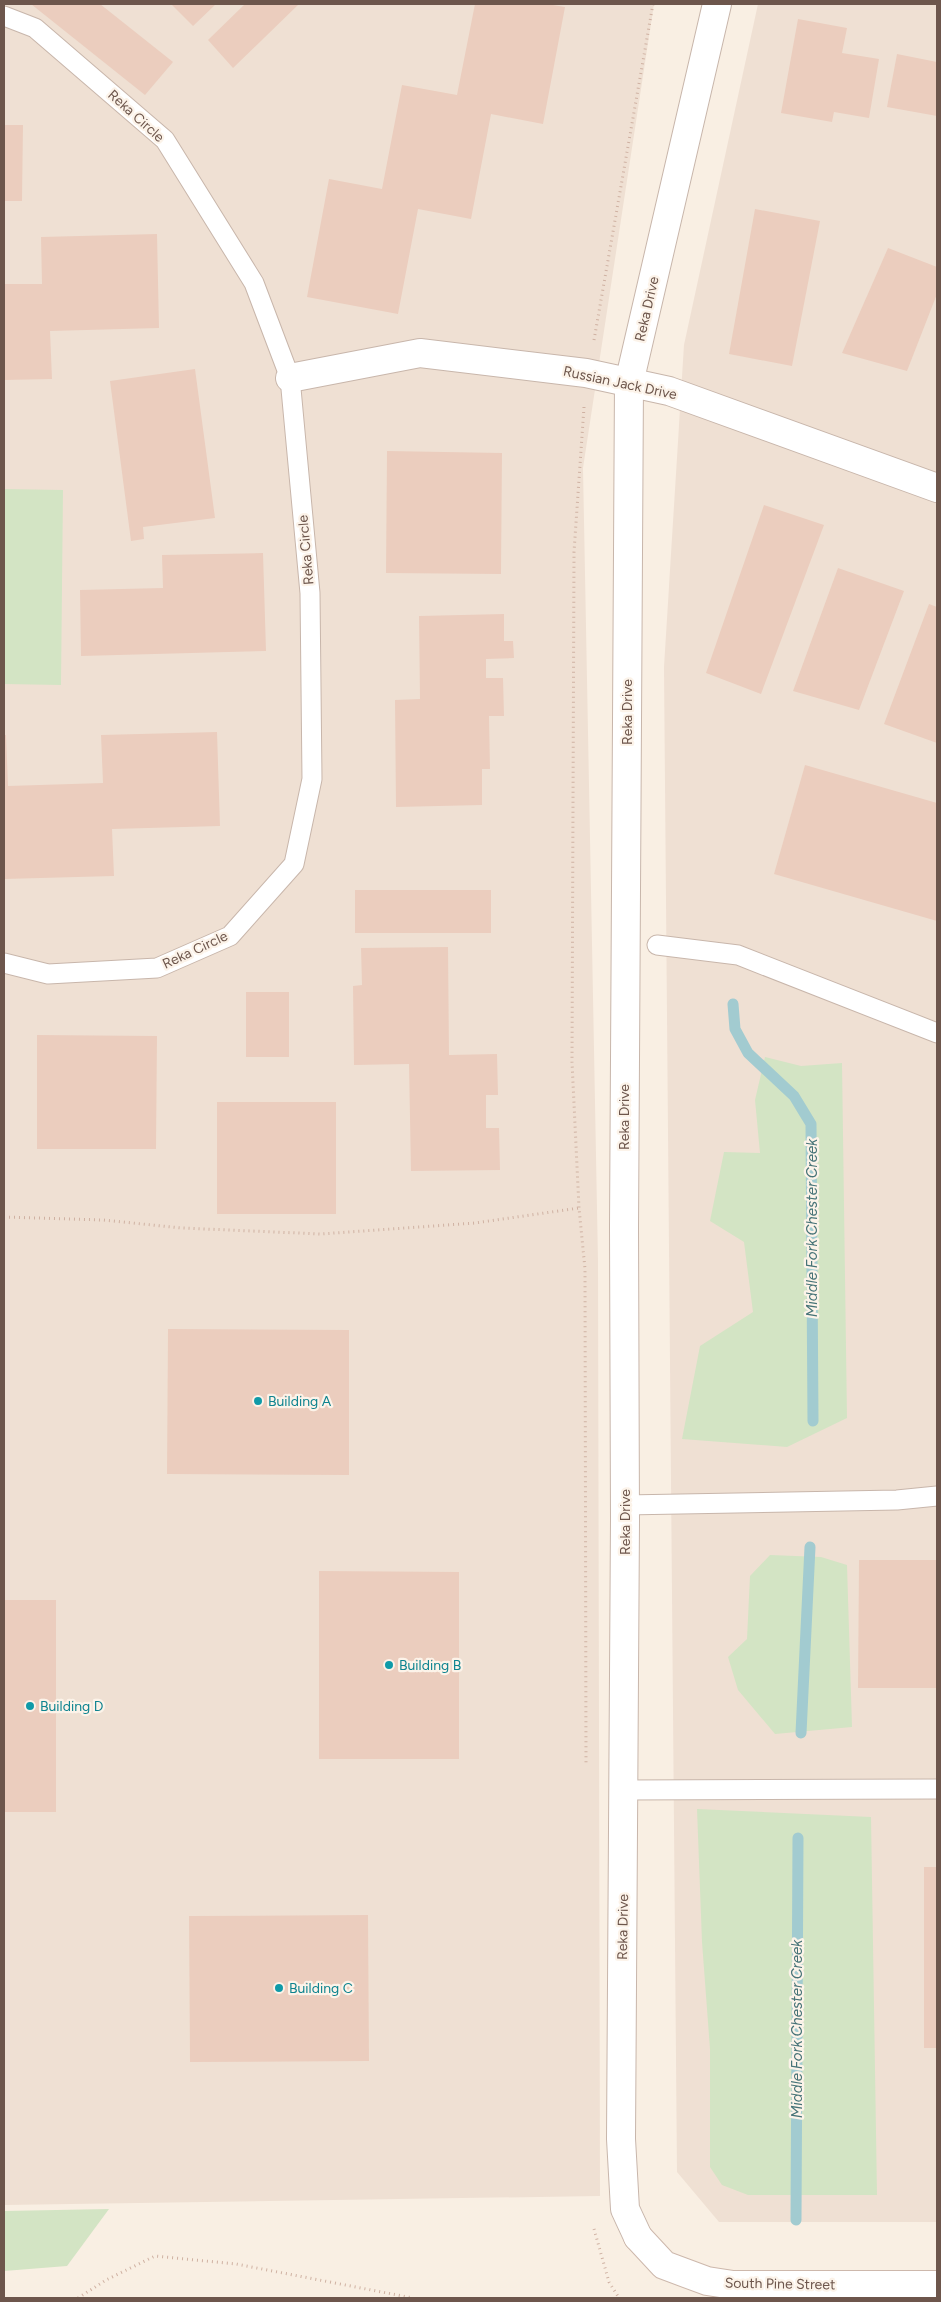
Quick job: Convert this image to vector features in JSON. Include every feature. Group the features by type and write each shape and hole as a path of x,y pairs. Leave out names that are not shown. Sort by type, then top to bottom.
{"street":[{"name":"Reka Drive","path":"638,2237 625,2209 621,2156 626,1505 624,1228 629,383 717,4"},
{"name":"Russian Jack Drive","path":"290,378 420,354 586,373 669,391 937,488"},
{"name":"South Pine Street","path":"638,2237 664,2265 707,2281 734,2285 937,2285"}],"lane":[{"name":"Reka Circle","path":"4,16 36,28 165,140 254,283 290,378 310,592 312,778 294,864 230,936 157,968 48,974 4,963"},
{"path":"657,945 738,956 937,1033"},
{"path":"626,1505 897,1500 937,1496"},
{"path":"624,1790 937,1789"}],"path":[{"path":"4,1217 103,1220 182,1228 321,1234 475,1223 579,1208"},
{"path":"78,2298 106,2280 155,2256 236,2264 413,2298"},
{"path":"380,2298 384,2293"}],"shaded area":[{"path":"4,4 654,4 583,468 598,1261 600,2196 4,2205"},
{"path":"758,4 937,4 937,2222 719,2222 677,2172 664,667 684,345"}],"green space":[{"path":"4,489 63,490 61,685 4,684"},
{"path":"765,1057 801,1066 842,1063 847,1418 787,1447 682,1439 700,1346 753,1312 744,1242 710,1221 724,1152 760,1153 755,1100"},
{"path":"770,1555 821,1557 847,1565 852,1727 775,1734 738,1690 728,1657 747,1639 750,1576"},
{"path":"697,1809 871,1817 877,2195 748,2195 722,2185 710,2167 710,2049 702,1942"},
{"path":"109,2209 67,2266 4,2271 4,2211"}],"building":[{"path":"31,4 100,4 173,62 145,95"},
{"path":"171,4 216,4 193,26"},
{"path":"245,4 299,4 233,68 208,40"},
{"path":"475,4 547,4 565,7 543,124 491,114 471,219 418,209 398,314 307,297 329,179 382,189 402,85 457,95"},
{"path":"798,19 847,28 842,53 879,59 869,118 834,112 832,122 781,113"},
{"path":"897,54 937,62 937,116 887,107"},
{"path":"4,125 23,125 22,201 4,201"},
{"path":"755,209 820,221 792,366 729,354"},
{"path":"157,234 159,328 50,331 52,379 4,380 4,284 42,284 41,237"},
{"path":"888,248 937,267 937,294 907,371 842,353"},
{"path":"195,369 215,518 143,527 144,539 131,541 110,381"},
{"path":"387,451 502,453 501,574 386,573"},
{"path":"764,505 824,525 761,694 706,673"},
{"path":"263,553 266,651 81,656 80,590 163,588 162,555"},
{"path":"838,568 904,591 859,710 793,691"},
{"path":"929,604 937,607 937,743 884,724"},
{"path":"504,614 504,641 513,641 514,658 486,659 486,678 503,678 504,716 489,716 490,769 482,769 482,805 396,807 395,700 420,699 419,616"},
{"path":"217,732 220,826 112,829 114,876 4,879 4,735 6,735 8,786 103,783 101,735"},
{"path":"805,765 937,803 937,921 774,874"},
{"path":"355,890 491,890 491,933 355,933"},
{"path":"448,947 449,1055 497,1054 498,1095 486,1095 486,1128 499,1128 500,1170 411,1171 409,1064 354,1065 353,986 362,985 361,948"},
{"path":"246,992 289,992 289,1057 246,1057"},
{"path":"37,1035 157,1036 156,1149 37,1149"},
{"path":"217,1102 336,1102 336,1214 217,1214"},
{"name":"Building A","path":"168,1329 349,1330 349,1475 167,1474"},
{"path":"859,1560 937,1560 937,1688 858,1688"},
{"name":"Building B","path":"319,1571 459,1572 459,1759 319,1759"},
{"name":"Building D","path":"4,1600 56,1600 56,1812 4,1812"},
{"path":"924,1867 937,1867 937,2048 924,2048"},
{"name":"Building C","path":"368,1915 369,2061 190,2062 189,1916"}],"waterway":[{"name":"Middle Fork Chester Creek","path":"733,1004 735,1029 748,1053 794,1096 811,1124 813,1421"},
{"name":"Middle Fork Chester Creek","path":"801,1733 810,1547"},
{"name":"Middle Fork Chester Creek","path":"796,2220 798,1838"}],"place":[{"name":"Building A","path":"258,1401"},
{"name":"Building B","path":"389,1665"},
{"name":"Building D","path":"30,1706"},
{"name":"Building C","path":"279,1988"}]}
